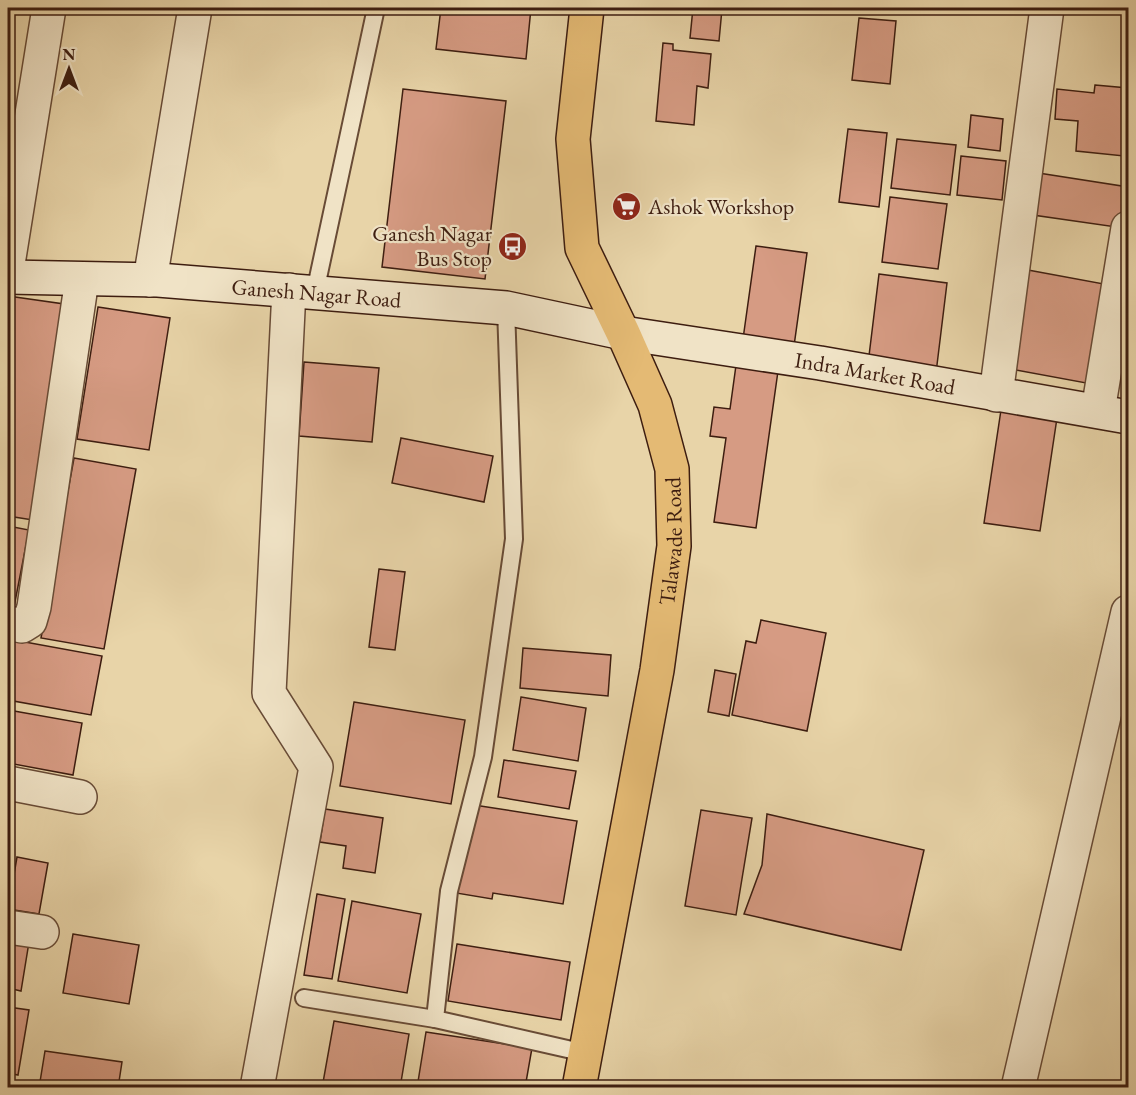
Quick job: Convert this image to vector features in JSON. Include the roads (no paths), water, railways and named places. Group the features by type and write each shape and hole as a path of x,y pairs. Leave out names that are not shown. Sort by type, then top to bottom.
{"main road":[{"name":"Talawade Road","path":"579,1088 657,670 674,546 672,469 655,405 582,248 573,139 587,8"}],"street":[{"path":"8,264 49,8"},
{"path":"150,280 195,8"},
{"path":"996,394 1047,8"},
{"path":"1113,414 1128,228"},
{"name":"Ganesh Nagar Road","path":"8,277 150,280 506,308 623,333"},
{"path":"8,623 21,626 30,621 34,607 82,279"},
{"path":"257,1088 316,766 269,693 302,291"},
{"name":"Indra Market Road","path":"623,333 820,363 1113,414"},
{"path":"1018,1088 1128,612"},
{"path":"8,783 80,797"},
{"path":"8,927 42,932"}],"lane":[{"path":"302,291 376,8"},
{"path":"435,1019 449,891 483,757 514,539 506,308"},
{"path":"304,998 435,1019 585,1053"}],"place":[{"name":"Ashok Workshop","path":"627,206"},
{"name":"Ganesh Nagar Bus Stop","path":"513,246"}]}
